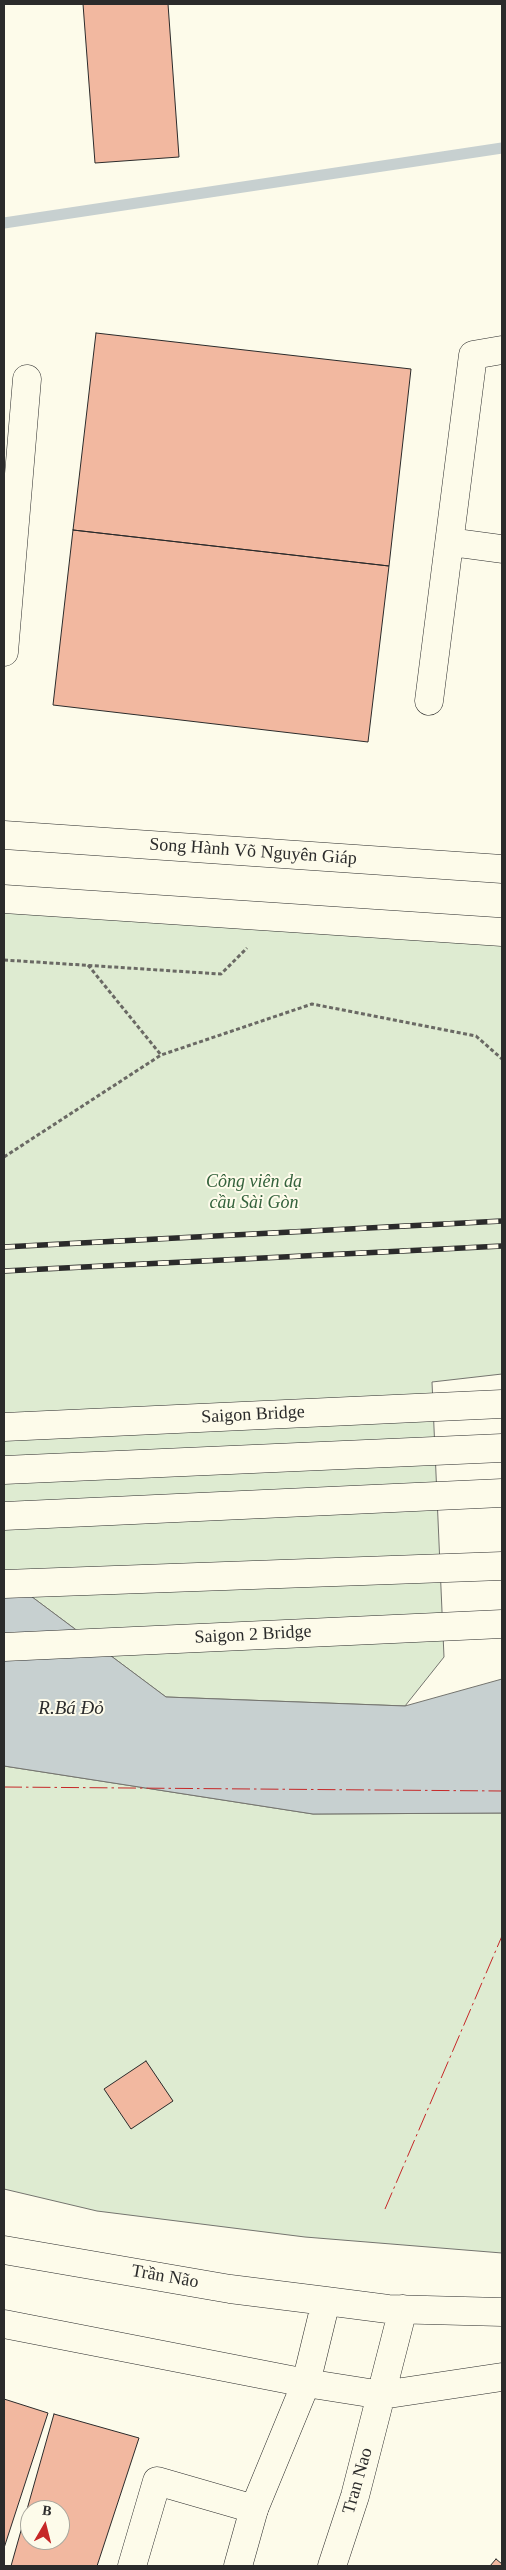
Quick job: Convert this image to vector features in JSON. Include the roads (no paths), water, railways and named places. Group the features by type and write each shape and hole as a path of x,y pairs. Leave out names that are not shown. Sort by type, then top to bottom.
{"main road":[{"path":"430,701 473,355 502,350"},
{"path":"4,652 27,379"},
{"path":"450,542 502,549"},
{"name":"Song Hành Võ Nguyên Giáp","path":"4,835 502,869"},
{"path":"4,899 502,932"},
{"name":"Saigon Bridge","path":"4,1427 502,1404"},
{"path":"4,1470 502,1448"},
{"path":"4,1516 502,1493"},
{"path":"4,1584 502,1566"},
{"name":"Saigon 2 Bridge","path":"4,1646 502,1624"},
{"name":"Trần Não","path":"4,2250 326,2302 403,2309 502,2312"},
{"path":"238,2566 254,2509 306,2383 326,2302"},
{"path":"382,2395 403,2309"},
{"path":"4,2324 306,2383 382,2395 502,2377"},
{"name":"Tran Nao","path":"332,2566 356,2496 382,2395"},
{"path":"132,2566 157,2481 254,2509"}],"water":[{"name":"R.Bá Đỏ","path":"4,1576 166,1697 405,1706 502,1679 502,1813 313,1814 4,1766"}],"waterway":[{"path":"4,223 502,148"}],"railway":[{"path":"4,1247 502,1221"},
{"path":"4,1271 502,1246"}],"park label":[{"name":"Công viên dạ cầu Sài Gòn","path":"254,1192"}]}
